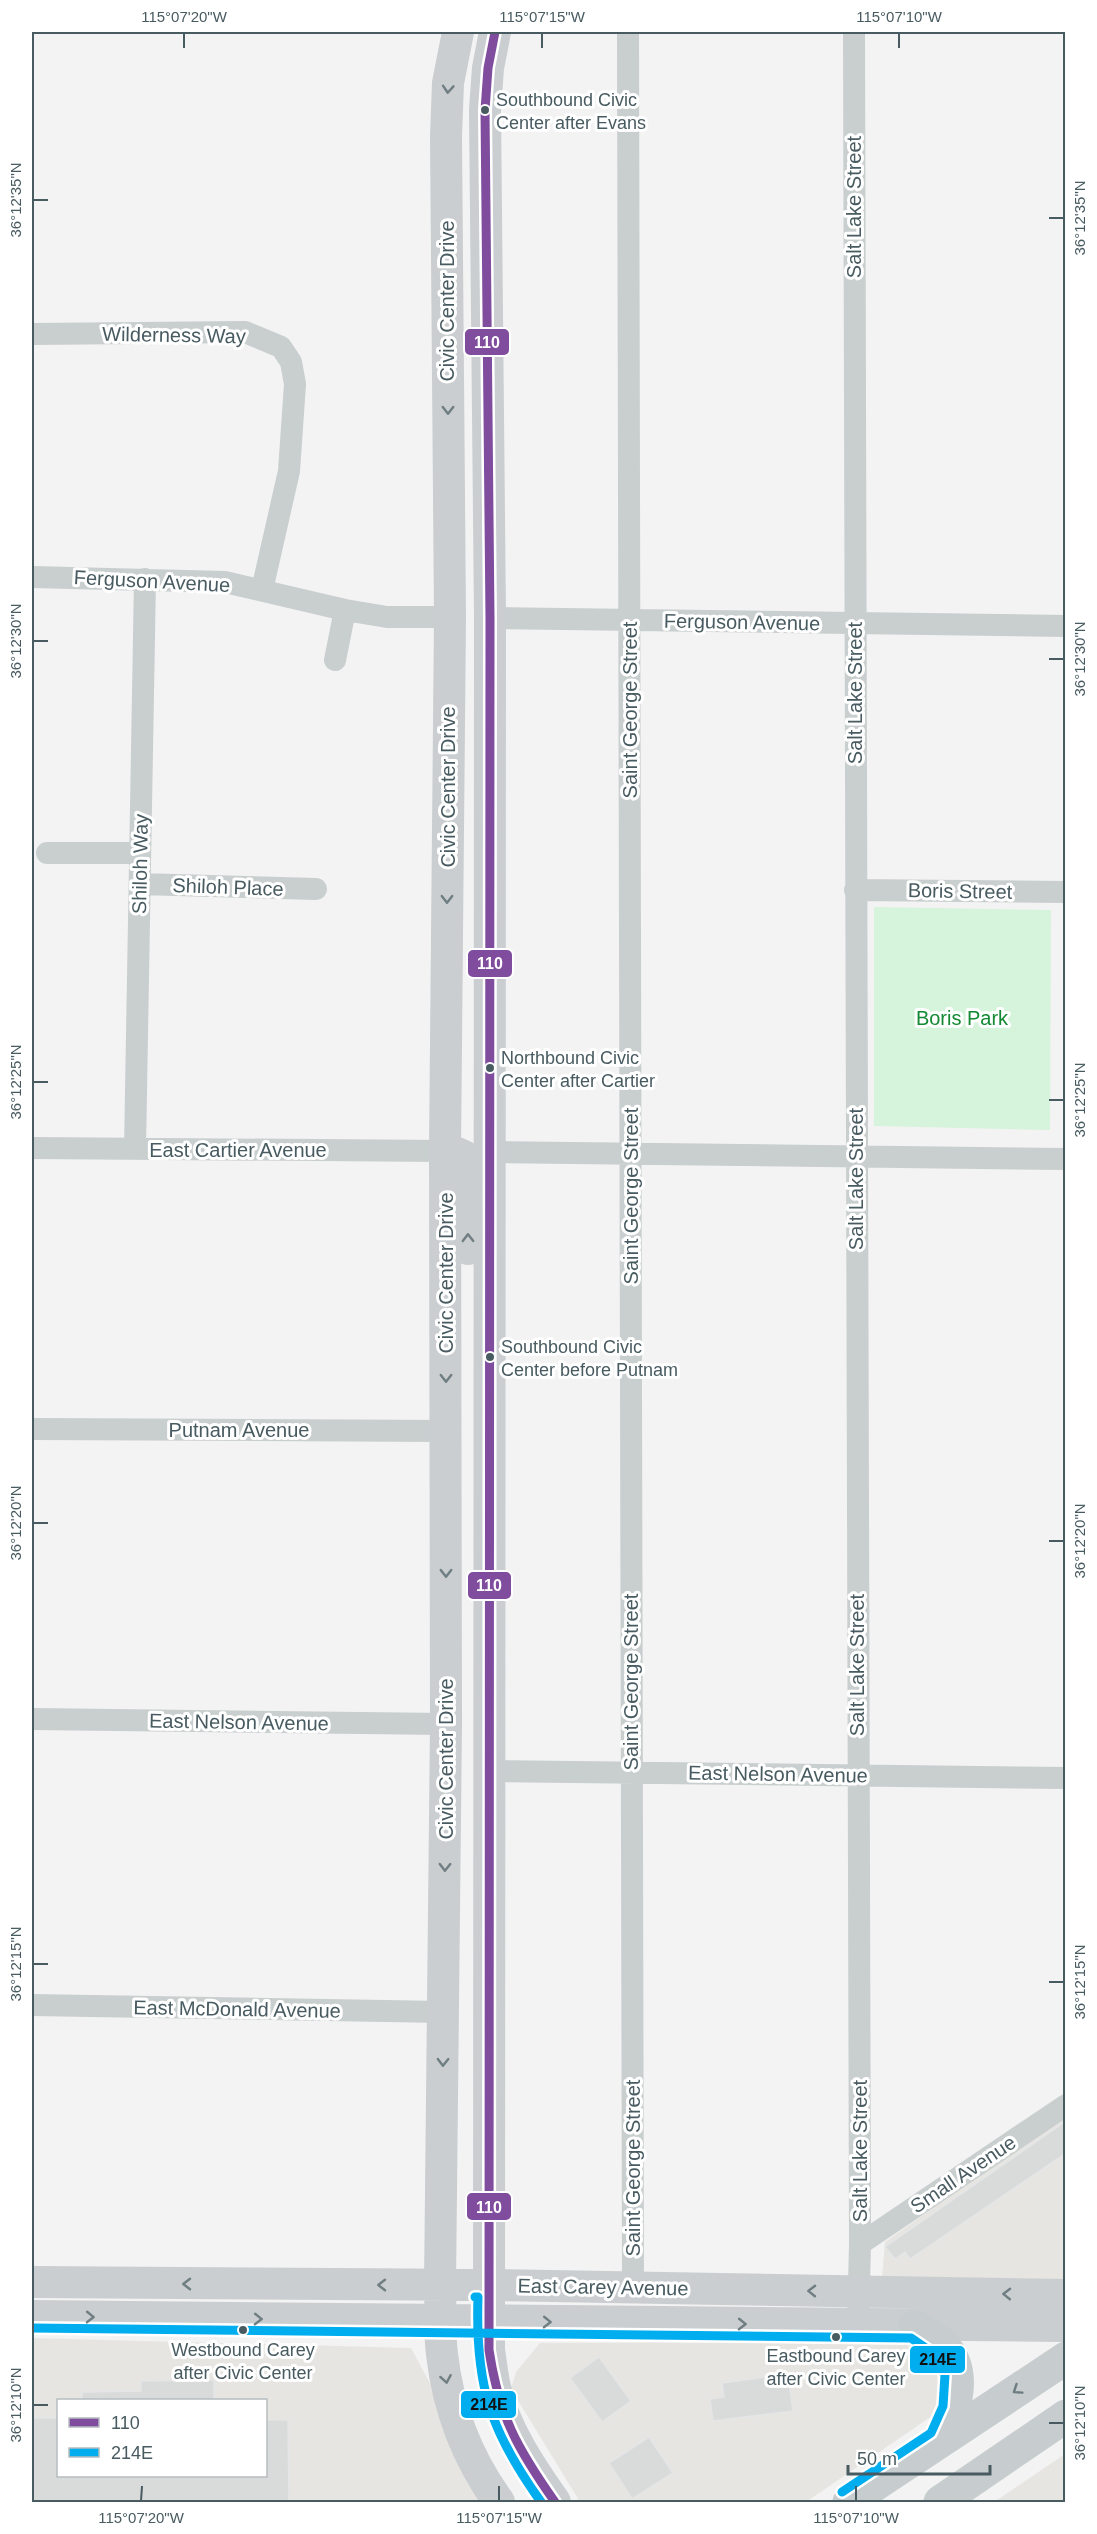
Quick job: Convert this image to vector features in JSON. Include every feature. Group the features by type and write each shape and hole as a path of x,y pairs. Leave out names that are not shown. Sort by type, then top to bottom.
{"main road":[{"name":"Civic Center Drive","path":"458,32 448,83 446,136 450,617 445,1151 446,1724 440,2285 442,2354 456,2422 469,2455 499,2502"},
{"name":"Civic Center Drive","path":"495,32 488,68 485,110 490,618 489,2350 495,2388 511,2431 555,2502"},
{"path":"449,488 468,571 468,594 481,615 490,618"},
{"path":"450,617 462,621 469,630 469,656 490,758"},
{"path":"447,938 460,951 464,977 465,1114 469,1138 475,1148 490,1152"},
{"path":"445,1151 464,1156 468,1168 470,1345 474,1359 489,1373"},
{"path":"446,1724 459,1725 466,1732 469,1750 470,1829 490,1850"},
{"name":"East Carey Avenue","path":"32,2282 490,2285 1065,2295"},
{"name":"East Carey Avenue","path":"32,2316 858,2326 1065,2326"},
{"path":"915,2326 942,2344 957,2372 958,2393 955,2410 941,2441"},
{"path":"849,2502 1065,2358"},
{"path":"939,2502 1065,2416"}],"street":[{"name":"Saint George Street","path":"628,32 633,2288"},
{"name":"Salt Lake Street","path":"854,32 860,2244 858,2326"},
{"name":"Wilderness Way","path":"32,334 245,332 281,347 291,363 295,384 289,471 262,590"},
{"name":"Ferguson Avenue","path":"32,577 225,582 345,610 387,617 450,617"},
{"name":"Shiloh Way","path":"135,1149 145,579"},
{"path":"335,660 345,610"},
{"name":"Ferguson Avenue","path":"490,618 1065,626"},
{"path":"47,853 140,853"},
{"name":"Shiloh Place","path":"140,884 316,889"},
{"name":"Boris Street","path":"855,890 1065,892"},
{"name":"East Cartier Avenue","path":"32,1148 445,1151"},
{"path":"490,1152 1065,1159"},
{"name":"Putnam Avenue","path":"32,1429 447,1431"},
{"name":"East Nelson Avenue","path":"32,1719 446,1724"},
{"name":"East Nelson Avenue","path":"490,1771 1065,1778"},
{"name":"East McDonald Avenue","path":"32,2006 443,2012"},
{"name":"Small Avenue","path":"860,2244 1065,2105"}],"shaded area":[{"path":"1065,2114 1065,2280 882,2278 885,2242"},
{"path":"32,2338 411,2348 494,2502 32,2502"},
{"path":"892,2342 906,2344 934,2362 939,2386 935,2414 806,2502 580,2502 511,2389 516,2372 540,2343"},
{"path":"1065,2454 1065,2502 994,2502"}],"green space":[{"name":"Boris Park","path":"874,907 1051,910 1050,1130 874,1126"}],"building":[{"path":"1066,2121 1066,2153 910,2259 905,2252 895,2259 885,2247"},
{"path":"599,2357 631,2401 602,2422 570,2378"},
{"path":"788,2374 793,2411 713,2421 710,2399 724,2397 722,2383"},
{"path":"214,2380 214,2399 82,2399 82,2392 141,2391 141,2381"},
{"path":"32,2418 57,2418 57,2477 267,2477 267,2420 288,2420 289,2502 32,2502"},
{"path":"649,2437 673,2473 632,2499 609,2463"}],"transit line":[{"name":"110","path":"495,32 488,68 485,110 490,618 489,2350 504,2413 520,2448 555,2502"},
{"name":"214E","path":"475,2297 478,2297 479,2356 489,2406 509,2452 541,2502"},
{"name":"214E","path":"32,2328 911,2338 933,2353 945,2375 943,2406 931,2433 842,2492"}],"place":[{"name":"Southbound Civic Center after Evans","path":"485,110"},
{"name":"Northbound Civic Center after Cartier","path":"490,1068"},
{"name":"Southbound Civic Center before Putnam","path":"490,1357"},
{"name":"Westbound Carey after Civic Center","path":"243,2330"},
{"name":"Eastbound Carey after Civic Center","path":"836,2337"}]}
